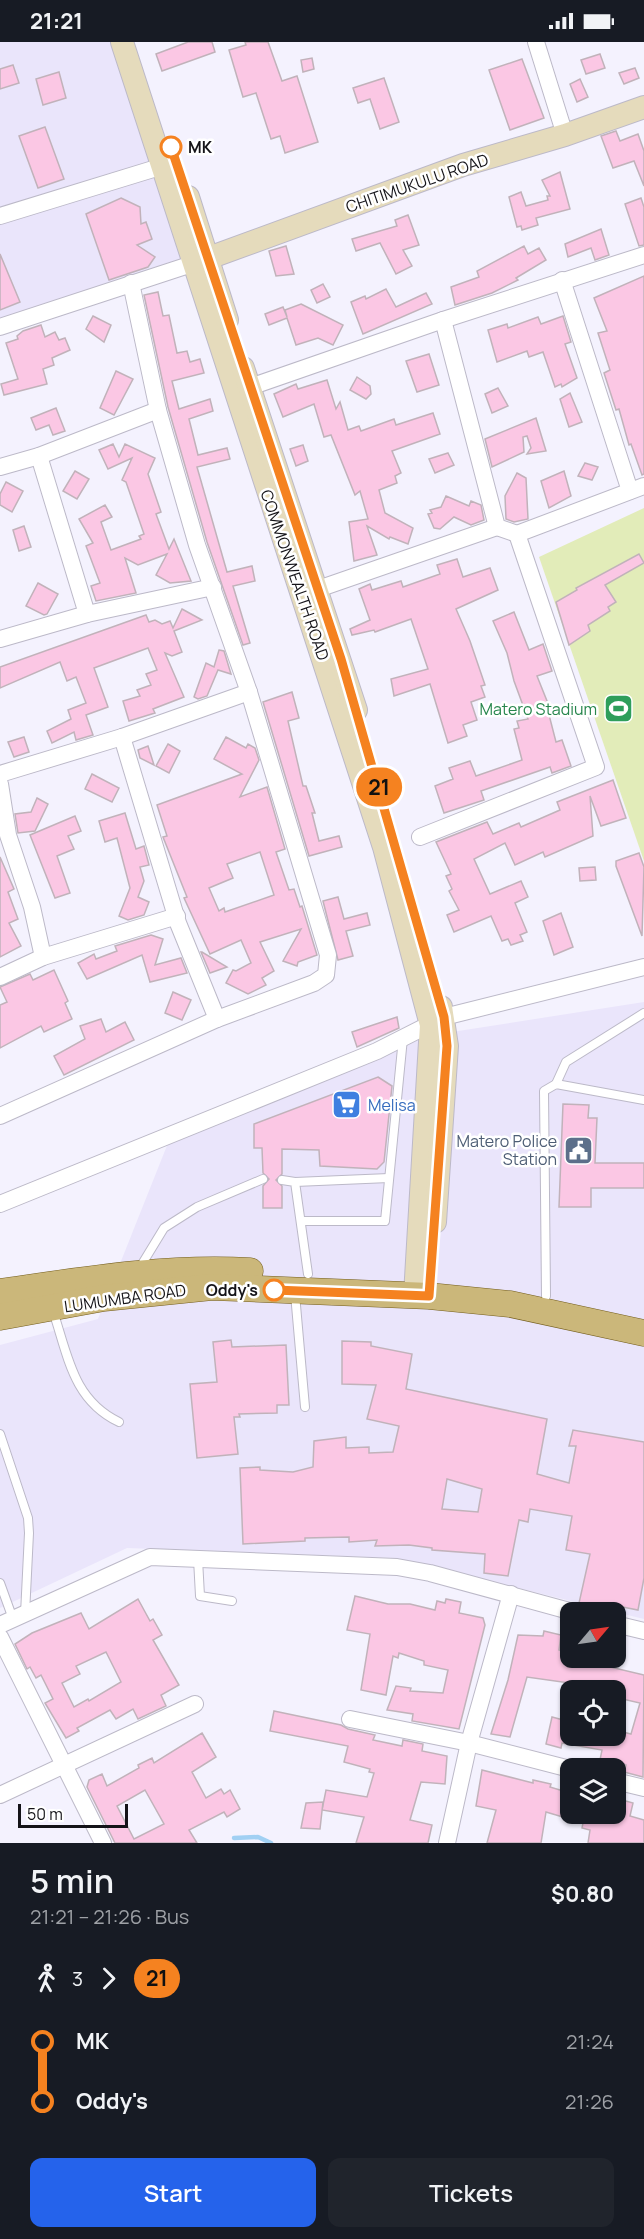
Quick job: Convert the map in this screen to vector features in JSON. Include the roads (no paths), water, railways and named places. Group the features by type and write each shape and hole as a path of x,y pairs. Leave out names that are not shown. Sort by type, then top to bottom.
{"main road":[{"name":"COMMONWEALTH ROAD","path":"122,42 163,166 250,387 318,589 397,847 437,1021 423,1288"},
{"name":"COMMONWEALTH ROAD","path":"138,42 200,261 437,1021"},
{"name":"CHITIMUKULU ROAD","path":"200,261 463,165 565,135 644,107"},
{"name":"LUMUMBA ROAD","path":"0,1292 135,1274 202,1268 301,1282 546,1296 644,1319"},
{"name":"LUMUMBA ROAD","path":"0,1317 104,1298 212,1287 301,1282"},
{"name":"LUMUMBA ROAD","path":"423,1288 510,1304 644,1334"}],"street":[{"path":"536,42 565,135"},
{"path":"0,216 163,166"},
{"path":"250,387 562,280 644,255"},
{"path":"0,327 200,261"},
{"path":"318,589 497,527 517,534 637,489 562,280"},
{"path":"0,1116 217,1019 314,983 327,975 328,955 249,692 197,544 158,410 131,283"},
{"path":"443,320 497,527"},
{"path":"0,467 39,456 158,410"},
{"path":"39,456 87,614"},
{"path":"420,837 596,767 517,534"},
{"path":"0,639 87,614 213,588"},
{"path":"0,774 122,736 249,692"},
{"path":"122,736 177,916 217,1019"},
{"path":"0,783 8,835 32,907 43,957"},
{"path":"0,977 43,957 177,916"},
{"path":"0,1204 403,1038 437,1021 644,967"},
{"path":"12,1620 150,1557 397,1568 430,1573 560,1608"},
{"path":"447,1843 469,1743 511,1594"},
{"path":"626,1627 644,1631"},
{"path":"0,1637 103,1843"},
{"path":"0,1795 65,1767 195,1704"},
{"path":"350,1719 469,1743 560,1766"},
{"path":"626,1784 644,1788"}],"lane":[{"path":"546,1296 544,1091 556,1084 566,1062 644,1013"},
{"path":"301,1221 385,1221 403,1038"},
{"path":"556,1084 644,1100"},
{"path":"282,1180 296,1182 389,1178"},
{"path":"135,1274 164,1228 197,1208 263,1179"},
{"path":"296,1182 301,1221 305,1407"},
{"path":"52,1308 76,1379 86,1398 102,1414 119,1422"},
{"path":"0,1434 28,1518 12,1620"},
{"path":"198,1559 201,1596 232,1601"},
{"path":"0,1583 12,1620"}],"waterway":[{"path":"234,1838 258,1837 271,1843"}],"place":[{"name":"MK","path":"171,147"},
{"name":"Matero Stadium","path":"618,709"},
{"name":"Melisa","path":"347,1105"},
{"name":"Matero Police Station","path":"578,1150"},
{"name":"Oddy's","path":"274,1290"}]}
